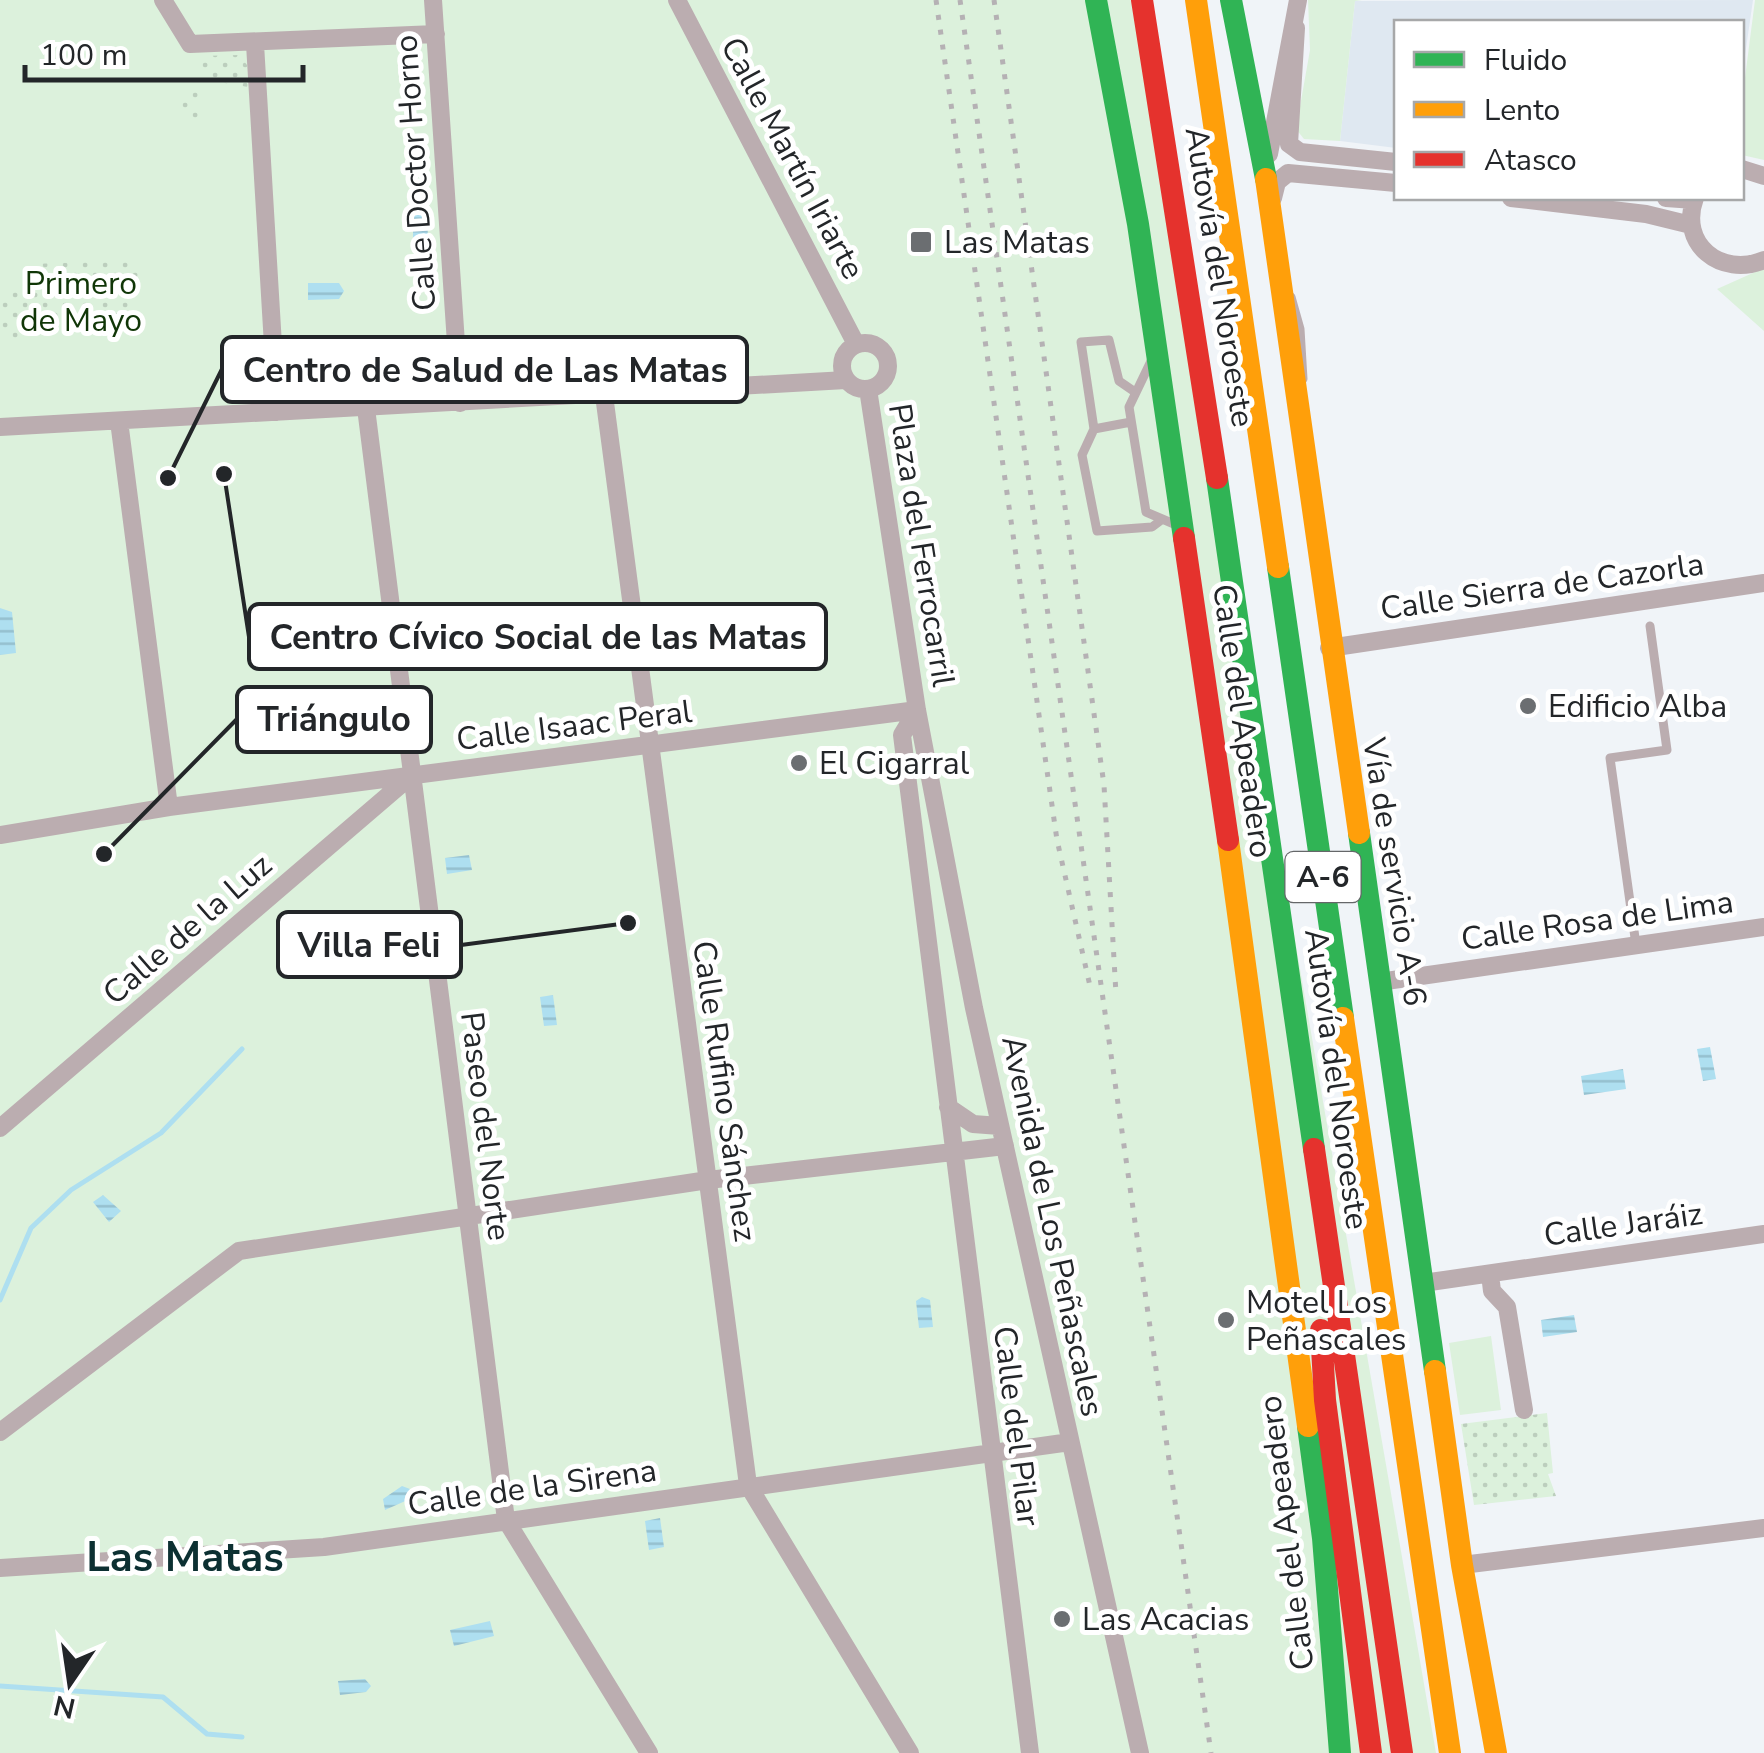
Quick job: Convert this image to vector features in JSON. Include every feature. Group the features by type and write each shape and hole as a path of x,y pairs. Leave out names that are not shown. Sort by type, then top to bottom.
{"main road":[{"name":"Calle del Apeadero","path":"1096,0 1157,350 1171,524 1262,1076 1320,1522 1340,1753"},
{"name":"Autovía del Noroeste","path":"1142,0 1180,220 1402,1753"},
{"name":"Autovía del Noroeste","path":"1196,0 1450,1753"},
{"path":"1231,0 1266,179"},
{"name":"Vía de servicio A-6","path":"1266,179 1329,648 1462,1566 1496,1753"},
{"path":"1307,1093 1326,1400 1371,1753"}],"street":[{"path":"163,0 190,44 436,34"},
{"name":"Calle Doctor Horno","path":"434,0 460,403"},
{"name":"Calle Martín Iriarte","path":"677,0 856,344"},
{"name":"Vía de servicio A-6","path":"1266,179 1298,0"},
{"path":"1296,28 1288,144 1300,152 1394,162"},
{"path":"255,44 277,412"},
{"path":"1270,208 1277,182 1288,173 1394,183"},
{"path":"1528,200 1646,214 1691,225"},
{"path":"1695,200 1691,225 1705,253 1718,262 1748,266 1764,260"},
{"name":"Plaza del Ferrocarril","path":"856,344 873,344 886,356 883,380 868,389 846,380 842,363 856,344"},
{"path":"0,427 846,380"},
{"name":"Plaza del Ferrocarril","path":"868,389 917,710"},
{"name":"Calle Rufino Sánchez","path":"604,395 748,1485 910,1753"},
{"name":"Paseo del Norte","path":"366,408 506,1520 649,1753"},
{"path":"119,421 169,808"},
{"name":"Calle Sierra de Cazorla","path":"1329,648 1764,583"},
{"name":"Calle Isaac Peral","path":"0,835 169,808 917,710"},
{"name":"Calle del Pilar","path":"917,710 902,735 951,1153 1030,1753"},
{"name":"Avenida de Los Peñascales","path":"917,710 1000,1126 1140,1753"},
{"name":"Calle de la Luz","path":"0,1128 413,775"},
{"name":"Calle Rosa de Lima","path":"1379,982 1764,926"},
{"path":"948,1107 973,1124 1000,1126"},
{"path":"0,1432 240,1251 708,1180 1005,1146"},
{"name":"Calle Jaráiz","path":"1422,1283 1764,1234"},
{"path":"1490,1274 1492,1291 1507,1307 1524,1410"},
{"name":"Calle de la Sirena","path":"0,1568 324,1547 1070,1442"},
{"path":"1462,1566 1764,1528"}],"lane":[{"path":"1135,392 1119,381 1109,340 1081,342 1094,428 1082,455 1097,532 1171,524"},
{"path":"1157,350 1129,407 1146,512 1171,524"},
{"path":"1094,428 1132,422"},
{"path":"1636,945 1610,758 1668,750 1650,626"}],"shaded area":[{"path":"1753,0 1744,62 1744,20 1394,20 1394,148 1340,141 1355,1"}],"green space":[{"name":"Primero de Mayo","path":"0,0 1132,0 1436,1753 0,1753"},
{"path":"1308,0 1362,0 1355,1 1340,141 1304,139 1296,129 1310,50"},
{"path":"1755,0 1764,0 1764,160 1744,155 1744,85"},
{"path":"239,55 247,65 248,87 202,79 202,56"},
{"path":"197,89 204,114 188,124 180,100"},
{"name":"Primero de Mayo","path":"142,260 129,322 116,330 69,318 14,340 0,334 0,298 19,285 32,264"},
{"path":"1764,268 1764,331 1717,289"},
{"path":"1491,1336 1501,1410 1460,1415 1449,1343"},
{"path":"1547,1413 1553,1473 1548,1474 1556,1496 1474,1505 1461,1424"}],"water":[{"path":"413,212 427,212 428,239 413,240"},
{"path":"308,283 339,283 344,291 339,299 308,300"},
{"path":"0,608 12,612 16,653 0,655"},
{"path":"469,855 472,870 447,874 445,858"},
{"path":"553,995 557,1025 544,1026 540,997"},
{"path":"1710,1047 1716,1079 1703,1081 1697,1049"},
{"path":"1623,1069 1626,1089 1584,1095 1581,1076"},
{"path":"103,1195 121,1211 109,1222 93,1202"},
{"path":"922,1297 930,1300 933,1327 919,1328 916,1301"},
{"path":"1574,1315 1577,1332 1543,1337 1541,1320"},
{"path":"402,1486 410,1489 412,1498 385,1510 383,1499"},
{"path":"660,1518 664,1547 649,1550 645,1521"},
{"path":"490,1621 494,1636 454,1646 450,1630"},
{"path":"365,1679 371,1686 366,1692 340,1695 338,1681"}],"waterway":[{"path":"0,1300 31,1228 71,1190 161,1133 242,1049"},
{"path":"0,1686 163,1697 207,1734 242,1737"}],"railway":[{"path":"936,0 1057,840 1090,986"},
{"path":"960,0 1211,1753"},
{"path":"994,0 1104,785 1116,994"}],"traffic: fast":[{"path":"1096,0 1138,224 1184,538"},
{"path":"1231,0 1266,179"},
{"path":"1217,478 1314,1149"},
{"path":"1278,567 1343,1018"},
{"path":"1359,833 1435,1371"},
{"path":"1308,1426 1323,1538 1340,1753"}],"traffic: slow":[{"path":"1196,0 1278,567"},
{"path":"1266,179 1359,833"},
{"path":"1228,840 1308,1426"},
{"path":"1343,1018 1450,1753"},
{"path":"1435,1371 1462,1565 1496,1753"}],"traffic: jam":[{"path":"1142,0 1217,478"},
{"path":"1184,538 1228,840"},
{"path":"1314,1149 1402,1753"},
{"path":"1321,1330 1325,1400 1371,1753"}],"place":[{"name":"Las Matas","path":"921,242"},
{"name":"Centro Cívico Social de las Matas","path":"224,474"},
{"name":"Centro de Salud de Las Matas","path":"168,478"},
{"name":"Edificio Alba","path":"1528,706"},
{"name":"El Cigarral","path":"799,763"},
{"name":"Triángulo","path":"104,854"},
{"name":"Villa Feli","path":"628,923"},
{"name":"Motel Los Peñascales","path":"1226,1320"},
{"name":"Las Acacias","path":"1062,1619"}],"district":[{"name":"Las Matas","path":"185,1556"}]}
